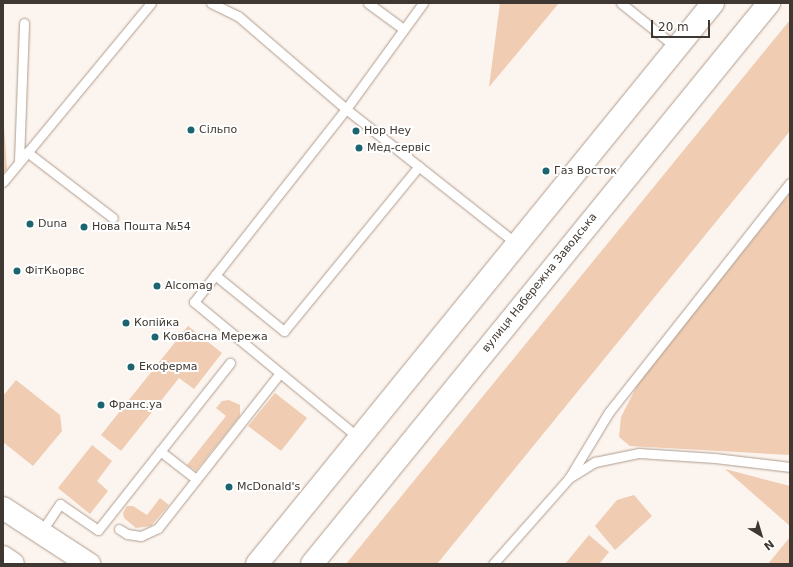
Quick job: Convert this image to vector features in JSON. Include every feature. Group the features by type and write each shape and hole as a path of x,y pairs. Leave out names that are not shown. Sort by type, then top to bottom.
{"main road":[{"path":"257,564 713,3"},
{"name":"вулиця Набережна Заводська","path":"312,564 770,3"},
{"path":"3,508 88,564"},
{"path":"3,557 13,564"}],"lane":[{"path":"3,182 19,160 151,3"},
{"path":"211,3 238,16 346,109 517,245"},
{"path":"368,3 402,28"},
{"path":"358,438 194,302 346,109 402,28 423,3"},
{"path":"621,3 677,48"},
{"path":"19,160 24,23"},
{"path":"27,152 113,218"},
{"path":"215,275 284,331 419,166"},
{"path":"493,564 569,478 610,412 790,182"},
{"path":"41,532 60,504 98,530 230,363"},
{"path":"120,529 127,534 141,536 158,528 280,373"},
{"path":"160,451 196,479"},
{"path":"569,478 595,462 639,453 715,458 790,467"}],"shaded area":[{"path":"500,3 559,3 489,87"},
{"path":"790,20 790,131 437,564 346,564"},
{"path":"3,111 7,169 3,174"},
{"path":"790,193 790,455 630,446 619,437 621,417 641,378"},
{"path":"188,326 222,353 194,389 179,378 121,451 101,435"},
{"path":"16,380 60,415 62,431 33,466 3,442 3,396"},
{"path":"275,393 307,418 281,451 248,426"},
{"path":"229,400 240,405 240,416 196,471 187,465 226,416 216,408 222,401"},
{"path":"92,445 112,461 97,481 108,491 90,514 58,488"},
{"path":"725,469 790,486 790,526"},
{"path":"634,495 652,516 615,550 595,526 617,500"},
{"path":"160,498 169,505 151,526 136,528 124,518 123,513 127,506 133,506 147,515"},
{"path":"589,535 609,552 599,564 565,564"},
{"path":"790,537 790,564 768,564"}],"place":[{"name":"Сільпо","path":"191,130"},
{"name":"Hop Hey","path":"356,131"},
{"name":"Мед-сервіс","path":"359,148"},
{"name":"Газ Восток","path":"546,171"},
{"name":"Duna","path":"30,224"},
{"name":"Нова Пошта №54","path":"84,227"},
{"name":"ФiтКьорвс","path":"17,271"},
{"name":"Alcomag","path":"157,286"},
{"name":"Копійка","path":"126,323"},
{"name":"Ковбасна Мережа","path":"155,337"},
{"name":"Екоферма","path":"131,367"},
{"name":"Франс.уа","path":"101,405"},
{"name":"McDonald's","path":"229,487"}]}
